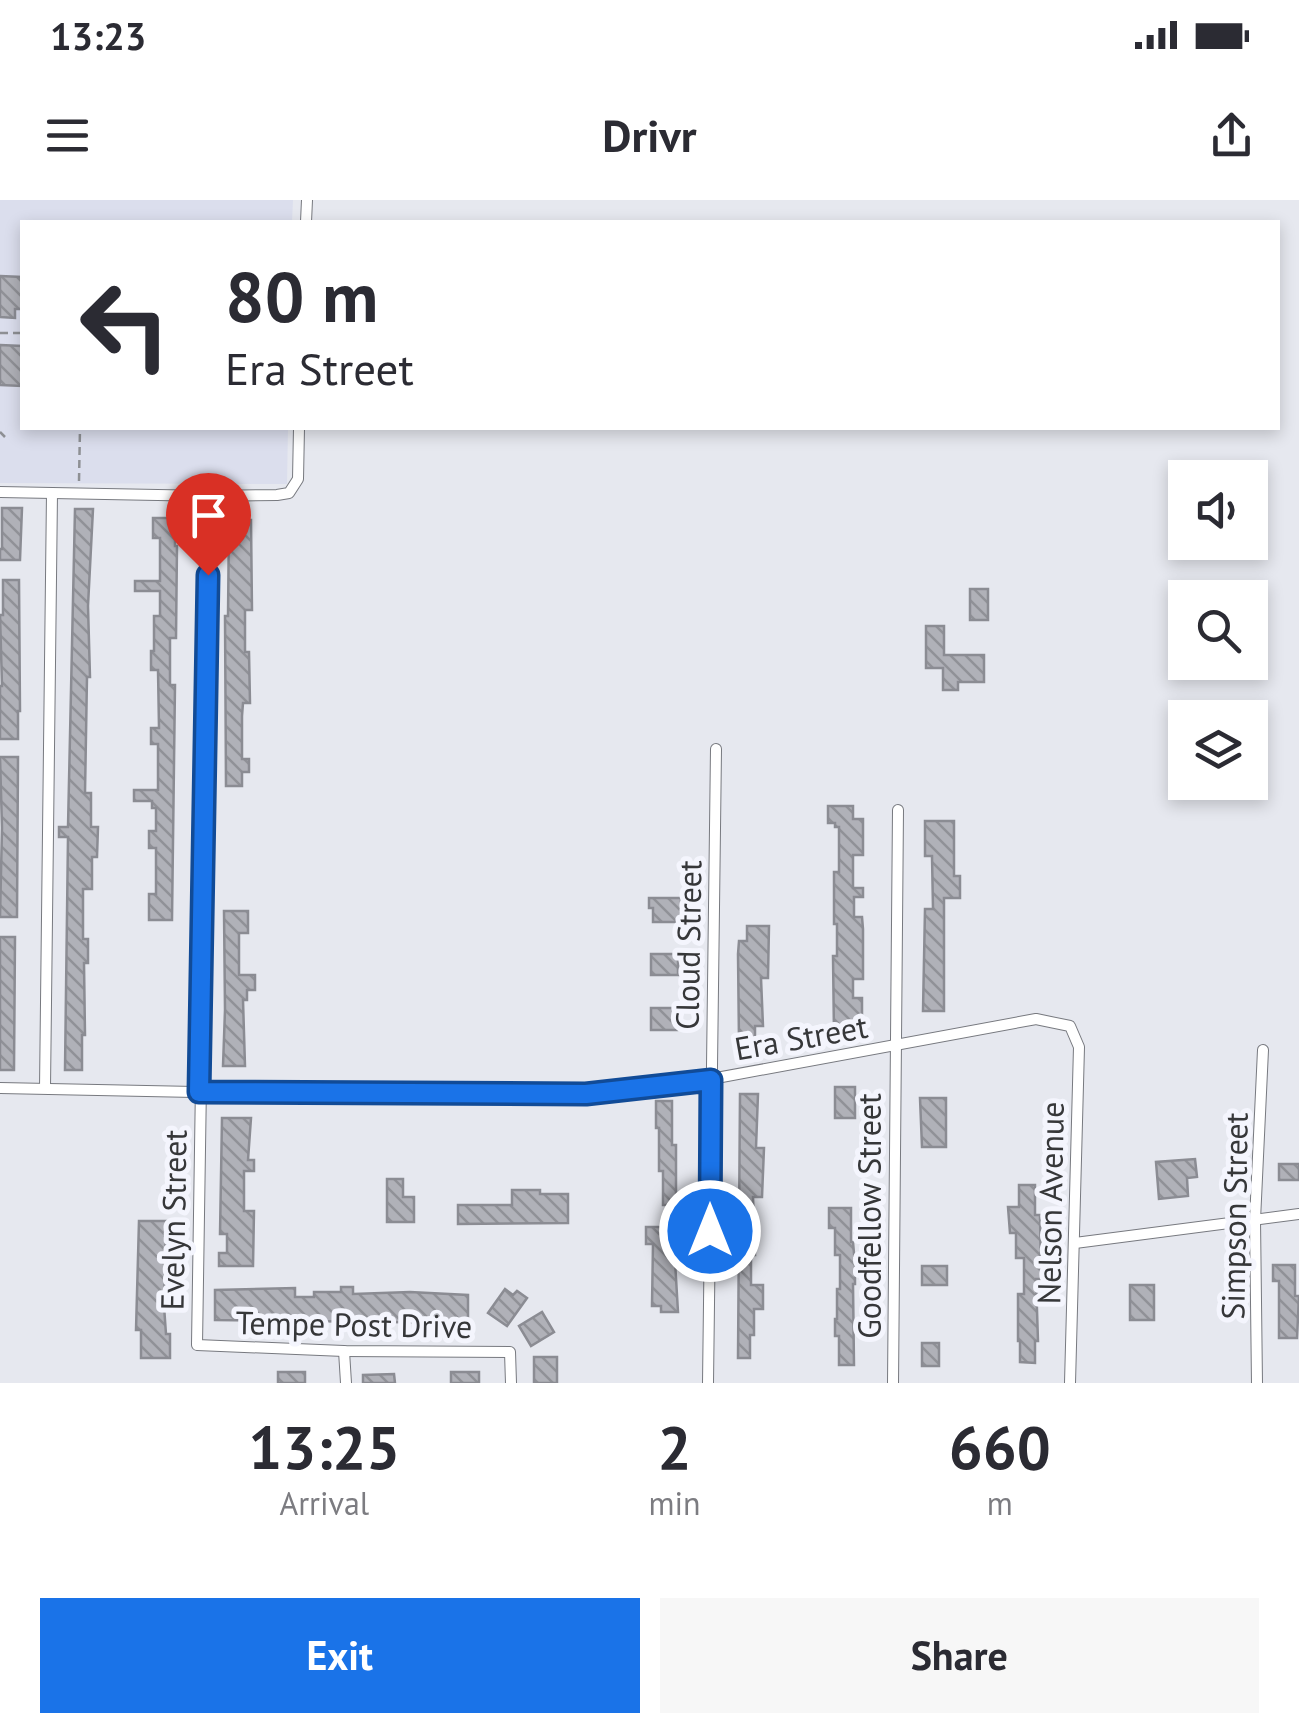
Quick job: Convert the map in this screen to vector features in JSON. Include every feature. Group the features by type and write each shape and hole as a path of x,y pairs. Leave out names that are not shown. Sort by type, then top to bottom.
{"street":[{"path":"0,492 277,496 289,493 298,479 299,430"},
{"path":"44,1088 52,493"},
{"name":"Evelyn Street","path":"197,1345 210,496"},
{"name":"Cloud Street","path":"708,1383 716,749"},
{"name":"Goodfellow Street","path":"894,1383 898,810"},
{"name":"Era Street","path":"0,1088 586,1094 711,1080 1036,1019 1070,1026"},
{"name":"Nelson Avenue","path":"1070,1026 1079,1047 1070,1383"},
{"name":"Simpson Street","path":"1257,1383 1255,1220 1264,1050"},
{"path":"1075,1243 1299,1214"},
{"name":"Tempe Post Drive","path":"197,1345 510,1352 510,1383"},
{"path":"344,1351 346,1383"}],"path":[{"path":"79,493 80,430"},
{"path":"0,432 5,437"}],"shaded area":[{"path":"0,200 293,200 292,220 20,220 20,430 288,430 287,484 0,483"}],"building":[{"path":"0,276 20,277 20,309 15,309 15,318 0,317"},
{"path":"0,345 20,346 20,386 0,385"},
{"path":"2,508 22,508 20,560 0,560"},
{"path":"75,509 93,509 85,793 91,793 91,827 98,827 97,857 92,857 92,889 83,889 83,939 88,939 88,963 84,963 82,1070 65,1070 68,837 59,837 59,827 68,827"},
{"path":"153,518 175,518 177,546 176,638 170,638 170,685 175,685 172,920 149,920 149,894 156,894 156,848 149,848 149,831 156,831 156,808 152,808 152,801 134,801 134,790 158,790 158,744 151,744 151,728 159,728 158,670 151,670 151,651 154,616 160,616 160,591 135,591 135,581 160,581 160,538 153,538"},
{"path":"229,520 251,520 252,610 245,610 250,703 243,703 242,716 242,759 249,759 249,772 242,772 242,786 226,786"},
{"path":"3,580 19,580 18,739 0,739"},
{"path":"970,589 988,589 988,620 970,620"},
{"path":"926,626 944,626 944,655 984,655 984,682 958,682 958,690 943,690 943,668 926,668"},
{"path":"0,757 18,757 17,917 0,917"},
{"path":"828,806 853,806 853,819 863,819 863,855 853,855 853,888 863,888 863,897 854,897 854,917 862,917 863,979 853,979 853,998 862,998 862,1036 834,1035 834,872 839,872 839,827 828,823"},
{"path":"925,821 954,821 954,876 960,876 960,898 944,898 944,1011 923,1011 925,909 933,909 932,856 925,856"},
{"path":"649,898 681,898 681,922 653,922"},
{"path":"224,911 248,911 248,933 239,933 239,975 255,975 255,990 247,990 247,1000 243,1000 245,1066 223,1066"},
{"path":"747,926 769,926 768,978 761,978 763,1026 755,1026 755,1042 739,1042 738,954 739,941 747,941"},
{"path":"0,937 15,937 14,1070 0,1070"},
{"path":"651,954 678,954 678,975 651,975"},
{"path":"651,1008 677,1008 677,1030 651,1030"},
{"path":"835,1087 855,1087 855,1118 835,1118"},
{"path":"740,1094 758,1094 756,1148 764,1148 762,1197 753,1197 755,1255 751,1255 751,1285 763,1285 763,1309 754,1309 750,1358 738,1358"},
{"path":"920,1098 946,1098 946,1147 922,1147"},
{"path":"656,1101 672,1101 676,1205 663,1205"},
{"path":"222,1118 251,1118 248,1160 254,1160 254,1171 244,1171 244,1211 254,1211 253,1266 219,1266 219,1253 227,1253 227,1234 220,1234"},
{"path":"1195,1159 1197,1177 1187,1178 1188,1196 1159,1199 1156,1162"},
{"path":"1279,1164 1299,1164 1299,1180 1279,1180"},
{"path":"387,1179 403,1179 403,1197 414,1197 414,1222 387,1222"},
{"path":"1019,1185 1035,1185 1035,1215 1040,1215 1041,1279 1036,1279 1035,1363 1020,1362 1018,1341 1018,1294 1024,1294 1024,1258 1016,1258 1016,1233 1010,1233 1008,1207 1019,1207"},
{"path":"512,1190 568,1194 568,1223 458,1224 458,1205 512,1205"},
{"path":"829,1208 851,1208 854,1365 839,1365 835,1319 840,1255 835,1255 835,1228 829,1228"},
{"path":"139,1221 166,1221 164,1306 170,1358 141,1358 141,1330 136,1330"},
{"path":"646,1227 673,1227 678,1312 661,1312 661,1306 652,1306 653,1244 646,1244"},
{"path":"1273,1265 1295,1265 1295,1296 1299,1296 1297,1338 1279,1338 1279,1281 1273,1281"},
{"path":"922,1266 947,1266 947,1285 922,1285"},
{"path":"1130,1285 1154,1285 1154,1320 1130,1320"},
{"path":"341,1287 353,1287 353,1294 468,1295 468,1323 215,1320 215,1290 295,1288 295,1297 314,1297 314,1292 341,1292"},
{"path":"505,1289 527,1298 507,1326 488,1313"},
{"path":"542,1312 554,1332 531,1346 519,1326"},
{"path":"922,1343 939,1343 939,1366 922,1366"},
{"path":"534,1357 557,1357 557,1383 534,1383"},
{"path":"278,1372 305,1372 305,1383 278,1383"},
{"path":"451,1372 479,1372 479,1383 451,1383"},
{"path":"394,1374 395,1383 363,1383 363,1375"}],"route":[{"path":"208,575 199,1092 586,1094 711,1080 710,1231"}]}
